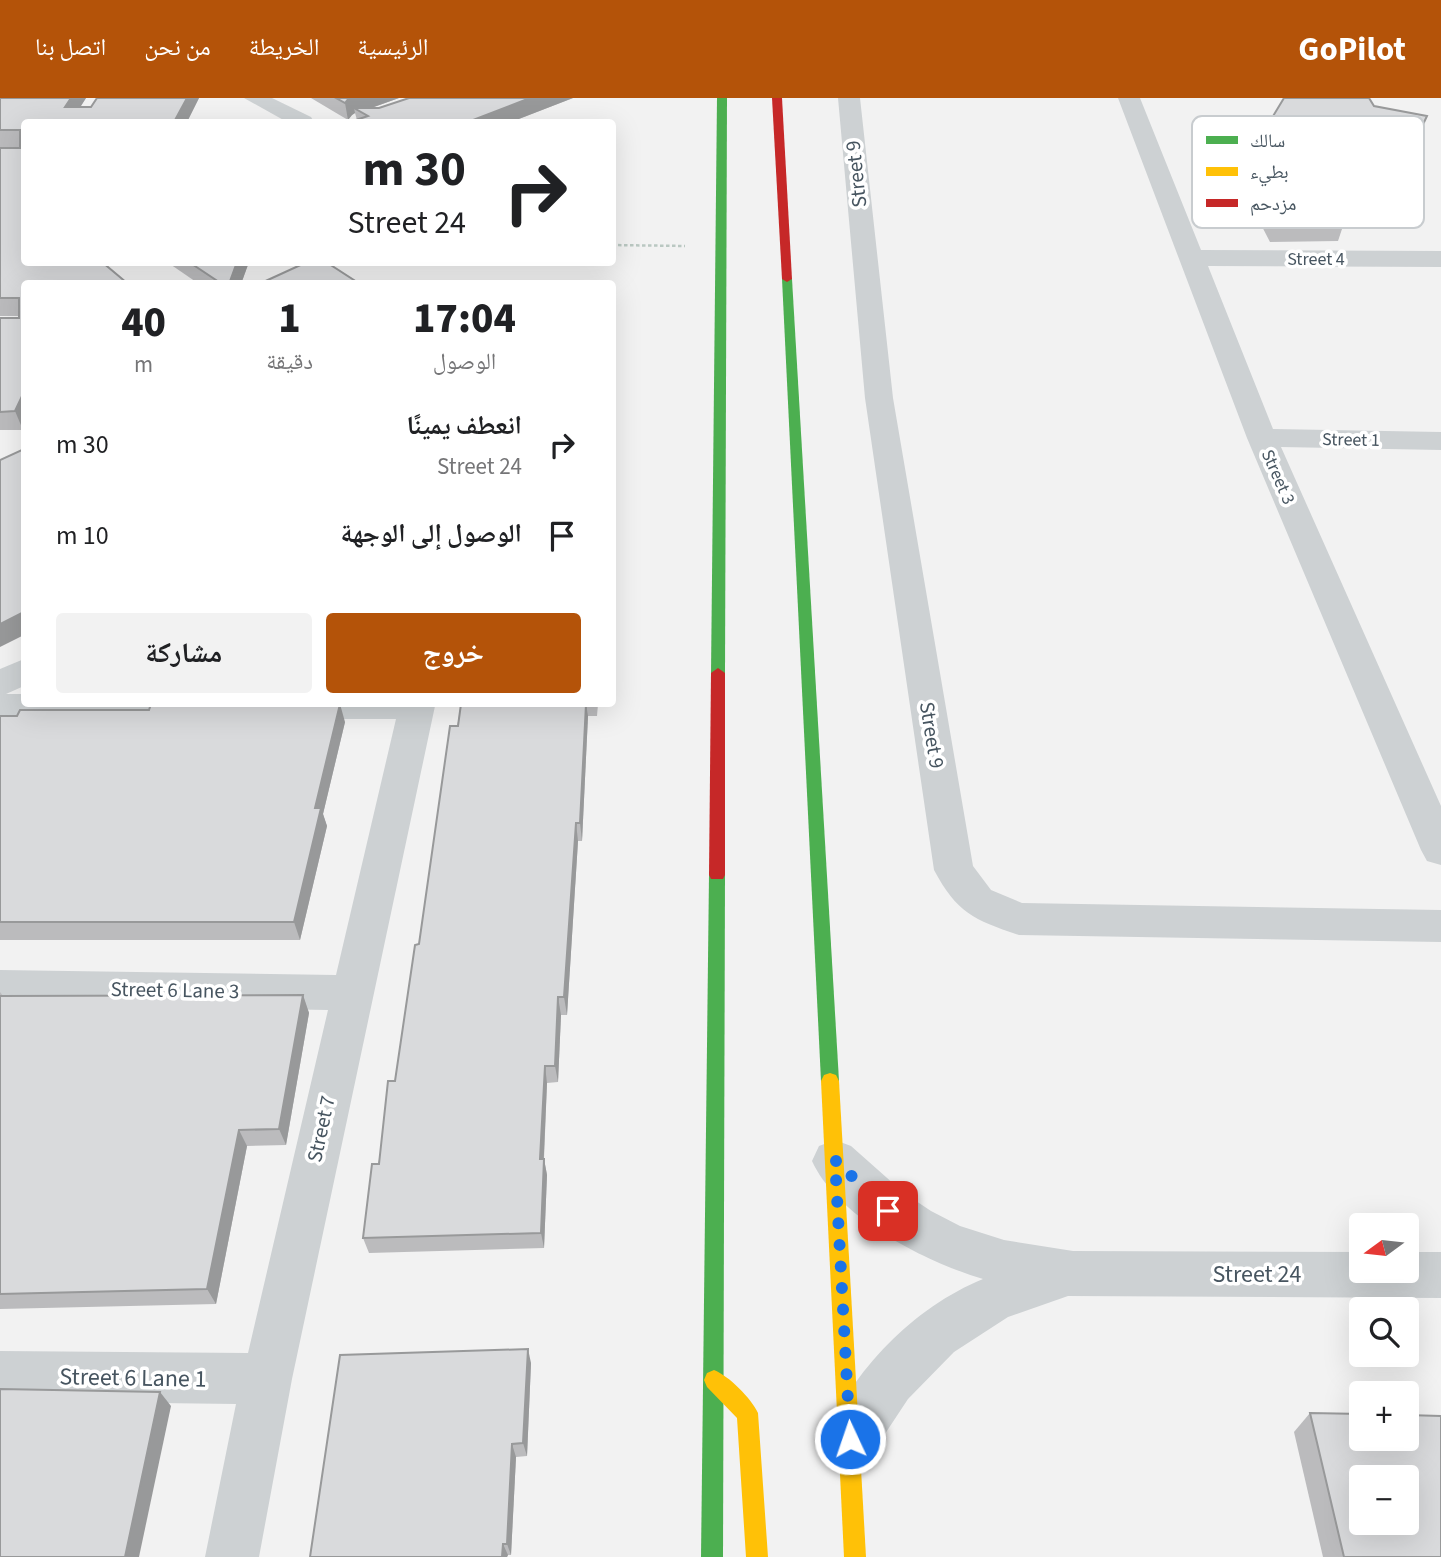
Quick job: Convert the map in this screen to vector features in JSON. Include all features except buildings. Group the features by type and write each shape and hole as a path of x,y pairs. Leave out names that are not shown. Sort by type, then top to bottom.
{"street":[{"path":"255,98 297,119"},
{"path":"712,1557 722,98"},
{"path":"777,98 855,1557"},
{"name":"Street 9","path":"849,98 879,398 954,870 977,901 1019,919 1441,926"},
{"name":"Street 3","path":"1129,98 1262,438 1441,850"},
{"path":"722,132 739,133"},
{"path":"765,200 783,214"},
{"name":"Street 4","path":"1192,258 1441,259"},
{"name":"Street 1","path":"1262,438 1441,441"},
{"path":"0,684 21,673"},
{"path":"0,707 21,707"},
{"name":"Street 7","path":"232,1557 267,1379 417,707"},
{"name":"Street 6 Lane 3","path":"0,986 351,993"},
{"name":"Street 24","path":"835,1160 888,1211 945,1244 995,1262 1073,1274 1441,1275"},
{"name":"Street 24","path":"850,1439 877,1395 908,1358 944,1326 984,1302 1017,1289 1073,1274"},
{"name":"Street 6 Lane 1","path":"0,1376 267,1379"},
{"path":"714,1380 747,1413 757,1557"}],"path":[{"path":"616,245 722,246"}],"traffic: fast":[{"path":"718,673 722,98"},
{"path":"787,279 830,1081"},
{"path":"712,1557 717,875"}],"traffic: slow":[{"path":"830,1081 855,1557"},
{"path":"714,1380 747,1413 757,1557"}],"traffic: jam":[{"path":"777,98 787,279"},
{"path":"717,875 718,673"}],"route":[{"path":"850,1439 835,1160 860,1187 888,1211"}]}
